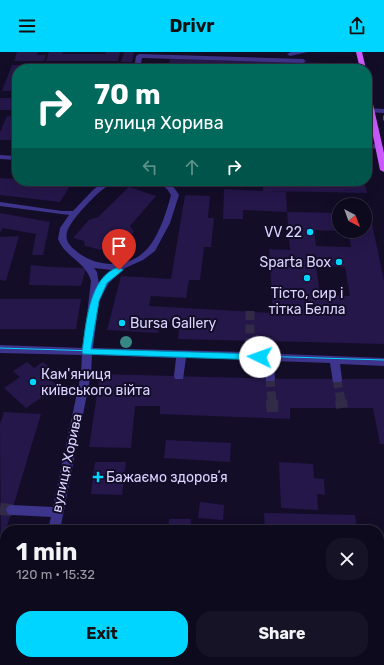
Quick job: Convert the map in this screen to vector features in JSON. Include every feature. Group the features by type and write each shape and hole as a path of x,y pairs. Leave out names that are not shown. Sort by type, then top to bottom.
{"main road":[{"path":"359,52 362,64"},
{"path":"372,122 384,170"}],"street":[{"path":"290,54 305,52"},
{"path":"138,64 139,56 303,62"},
{"path":"372,110 384,111"},
{"path":"372,147 378,146"},
{"path":"0,157 12,158"},
{"path":"103,186 95,192 76,213 63,230 62,238 66,246 83,261 100,267 112,268 138,261 151,251 169,220 175,195 168,186"},
{"path":"0,204 62,213 76,213"},
{"name":"вулиця Хорива","path":"55,525 86,374 86,352 94,301 95,281 93,272 83,261"},
{"name":"вулиця Хорива","path":"94,301 105,281 111,275 127,265"},
{"path":"250,341 250,356"},
{"path":"0,349 181,356 250,356 384,362"},
{"path":"179,376 181,356"},
{"path":"269,358 270,378"},
{"path":"335,360 337,379"},
{"path":"12,510 58,512"}],"building":[{"path":"17,52 38,52 37,55 46,55 44,61 14,61"},
{"path":"49,52 63,52 62,54 105,54 106,52 120,52 118,61 46,61"},
{"path":"124,52 134,52 132,62 121,62"},
{"path":"170,59 330,64 169,64"},
{"path":"12,65 12,91 2,91"},
{"path":"0,98 12,98 12,110 0,110"},
{"path":"7,116 12,116 11,140 0,140 0,132"},
{"path":"0,178 12,179 12,186 70,186 60,202 0,195"},
{"path":"263,186 365,186 367,193 286,191 287,212 243,210 243,219 223,219 224,189 263,191"},
{"path":"129,187 156,196 130,226 134,232 116,250 106,248 101,250 85,246 84,241 73,238 89,220 98,217"},
{"path":"185,195 210,196 208,218 214,218 211,247 204,247 200,280 189,280 186,298 151,296 149,306 273,313 269,249 290,250 287,212 332,213 332,231 314,230 316,246 351,247 349,238 372,238 372,224 384,281 384,344 178,339 180,322 152,321 151,326 159,326 158,333 107,330 121,276 171,279","holes":["316,266 345,267 350,296 320,295"]},
{"path":"0,213 50,222 43,255 32,255 36,234 3,228 0,232"},
{"path":"19,236 6,281 0,280 0,237"},
{"path":"31,265 86,268 81,286 29,285"},
{"path":"0,299 81,299 76,329 0,329"},
{"name":"Кам'яниця київського війта","path":"27,362 34,368 43,362 55,372 47,377 58,386 26,408 4,388 20,377 13,371"},
{"path":"100,374 287,379 384,379 384,444 380,444 373,408 290,408 290,419 160,414 160,406 135,406 131,448 89,447"},
{"path":"4,412 41,414 8,525 1,525 0,424"},
{"path":"166,440 231,443 230,462 164,458"},
{"path":"95,462 126,462 122,495 91,494"},
{"path":"279,462 313,464 314,478 324,479 325,495 317,494 318,510 281,508"},
{"path":"200,502 224,505 223,520 198,518"},
{"path":"264,513 355,515 356,525 265,525"},
{"path":"169,519 191,519 190,525 168,525"},
{"path":"210,524 227,524 227,525"}],"tunnel":[{"path":"250,311 250,341"},
{"path":"270,378 272,401"},
{"path":"337,379 341,401"},
{"path":"272,400 273,418"},
{"path":"341,400 342,408"},
{"path":"0,509 12,510"}],"tram line":[{"path":"0,348 384,360"}],"place":[{"name":"VV 22","path":"310,232"},
{"name":"Sparta Box","path":"339,262"},
{"name":"Тісто, сир і тітка Белла","path":"307,278"},
{"name":"Bursa Gallery","path":"122,323"},
{"name":"Кам'яниця київського війта","path":"33,382"},
{"name":"Бажаємо здоровʼя","path":"98,477"}],"route":[{"path":"119,270 104,282 94,301 86,352 181,356 260,357"}]}
